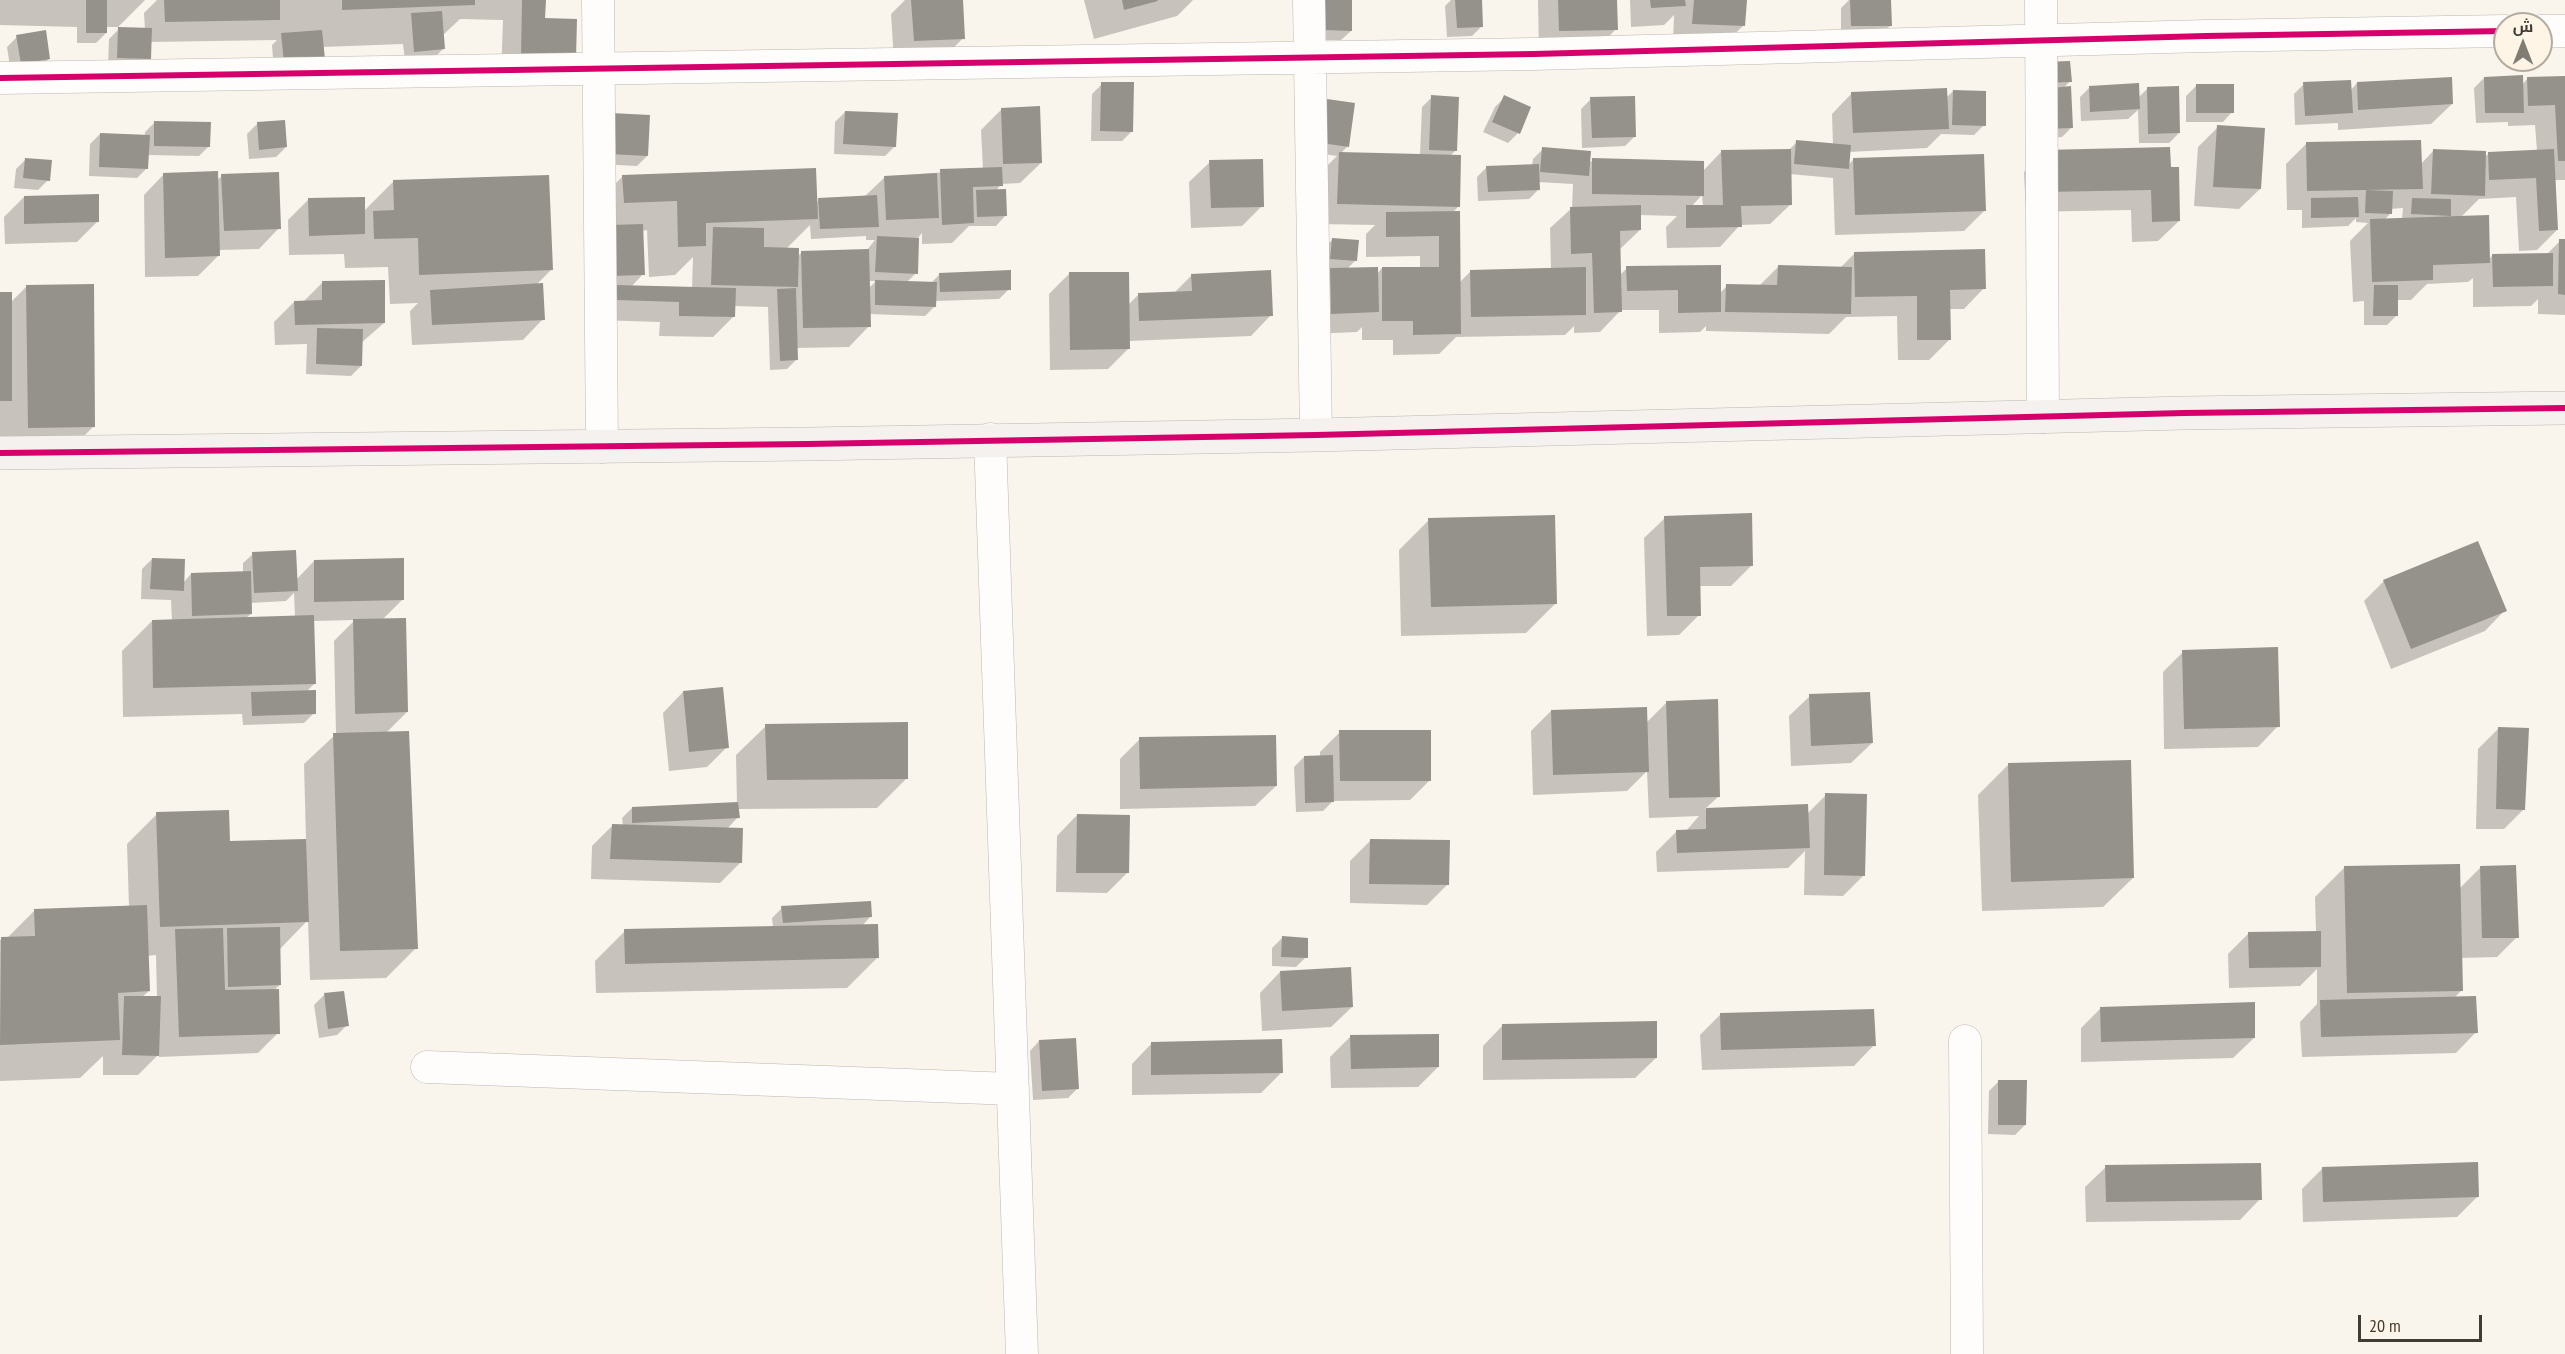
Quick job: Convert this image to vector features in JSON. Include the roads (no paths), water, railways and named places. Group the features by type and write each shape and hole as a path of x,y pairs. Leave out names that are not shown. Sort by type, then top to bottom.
{"street":[{"path":"598,0 602,447"},
{"path":"1309,0 1316,435"},
{"path":"2041,0 2043,417"},
{"path":"0,78 1310,57 2493,31"},
{"path":"0,453 351,447 602,447 1316,435 2043,417 2565,408"},
{"path":"990,439 1022,1354"},
{"path":"1965,1041 1966,1354"},
{"path":"427,1067 1013,1089"}]}
